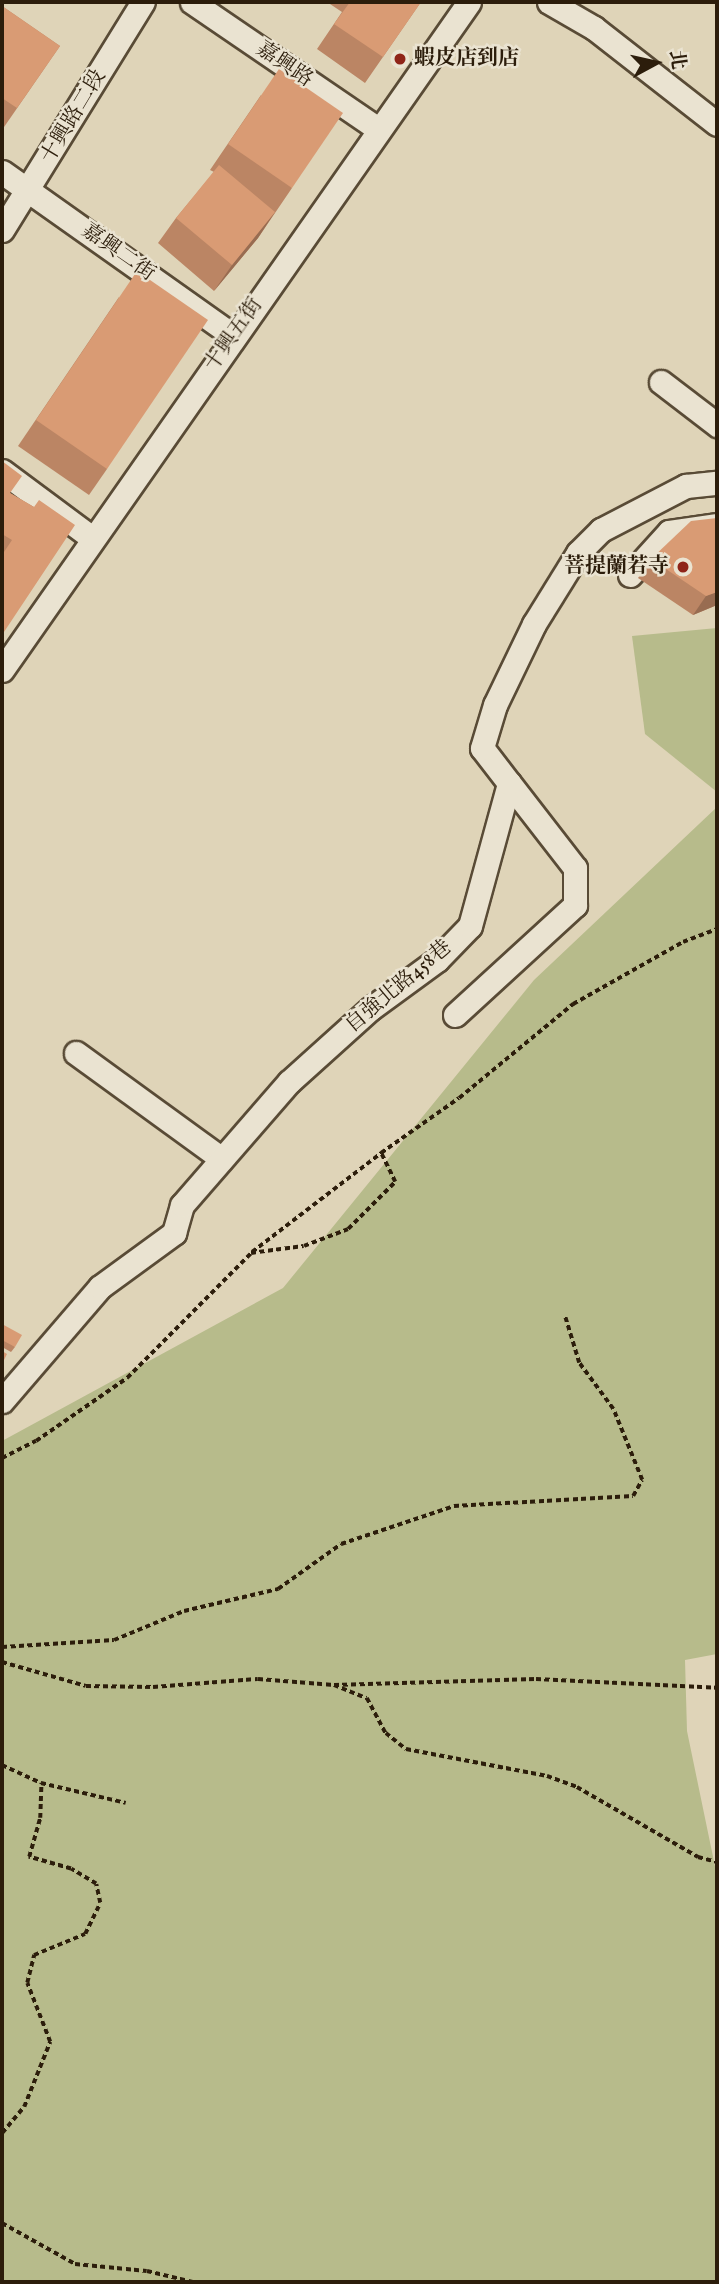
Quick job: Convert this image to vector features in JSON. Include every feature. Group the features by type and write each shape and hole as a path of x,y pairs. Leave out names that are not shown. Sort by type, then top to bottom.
{"street":[{"name":"十興路二段","path":"2,230 143,2"},
{"name":"嘉興路","path":"192,2 377,128"},
{"name":"十興五街","path":"2,670 91,537 377,128 469,2"},
{"path":"549,2 594,28 717,124"},
{"name":"嘉興二街","path":"2,172 234,336"},
{"path":"662,382 717,425"},
{"path":"2,471 91,537"},
{"path":"455,1015 575,905 575,868 482,748 495,705 534,624 578,553 601,530 685,486 717,483"},
{"path":"630,575 669,532 717,525"},
{"name":"自強北路458巷","path":"2,1401 100,1287 174,1233 182,1205 289,1082 370,1009 437,960 470,926 509,783"},
{"path":"76,1053 222,1159"}],"path":[{"path":"2,1458 36,1441 127,1378 251,1253 381,1153 458,1098 573,1004 683,942 717,929"},
{"path":"251,1253 304,1246 348,1228 395,1182 381,1153"},
{"path":"2,1647 114,1640 184,1611 278,1589 341,1544 454,1506 633,1496 642,1480 613,1409 579,1363 565,1317"},
{"path":"2,1662 86,1686 153,1687 258,1679 334,1685 536,1678 717,1688"},
{"path":"334,1685 367,1698 386,1733 405,1749 547,1776 578,1787 698,1857 717,1862"},
{"path":"2,1765 41,1783 126,1803"},
{"path":"2,2133 24,2106 50,2042 27,1983 34,1955 85,1934 100,1903 96,1884 71,1869 29,1857 40,1818 41,1783"},
{"path":"2,2223 75,2264 147,2271 193,2282"}],"green space":[{"path":"717,628 717,792 645,734 632,636"},
{"path":"717,807 717,1654 685,1660 687,1731 717,1876 717,2282 2,2282 2,1441 283,1288 534,980"}],"building":[{"path":"350,2 421,2 383,57 334,24"},
{"path":"2,6 60,46 17,108 2,98"},
{"path":"279,69 343,113 292,188 228,144"},
{"path":"219,165 275,212 232,265 176,218"},
{"path":"137,271 208,320 107,469 36,420"},
{"path":"2,461 22,476 10,493 34,507 39,500 75,525 2,635 2,555 12,540 2,534"},
{"path":"717,518 717,592 706,596 651,559 691,521"},
{"path":"2,1324 22,1335 15,1347 2,1340"},
{"path":"2,1351 7,1354 2,1364"}],"place":[{"name":"蝦皮店到店","path":"400,59"},
{"name":"菩提蘭若寺","path":"683,567"}]}
